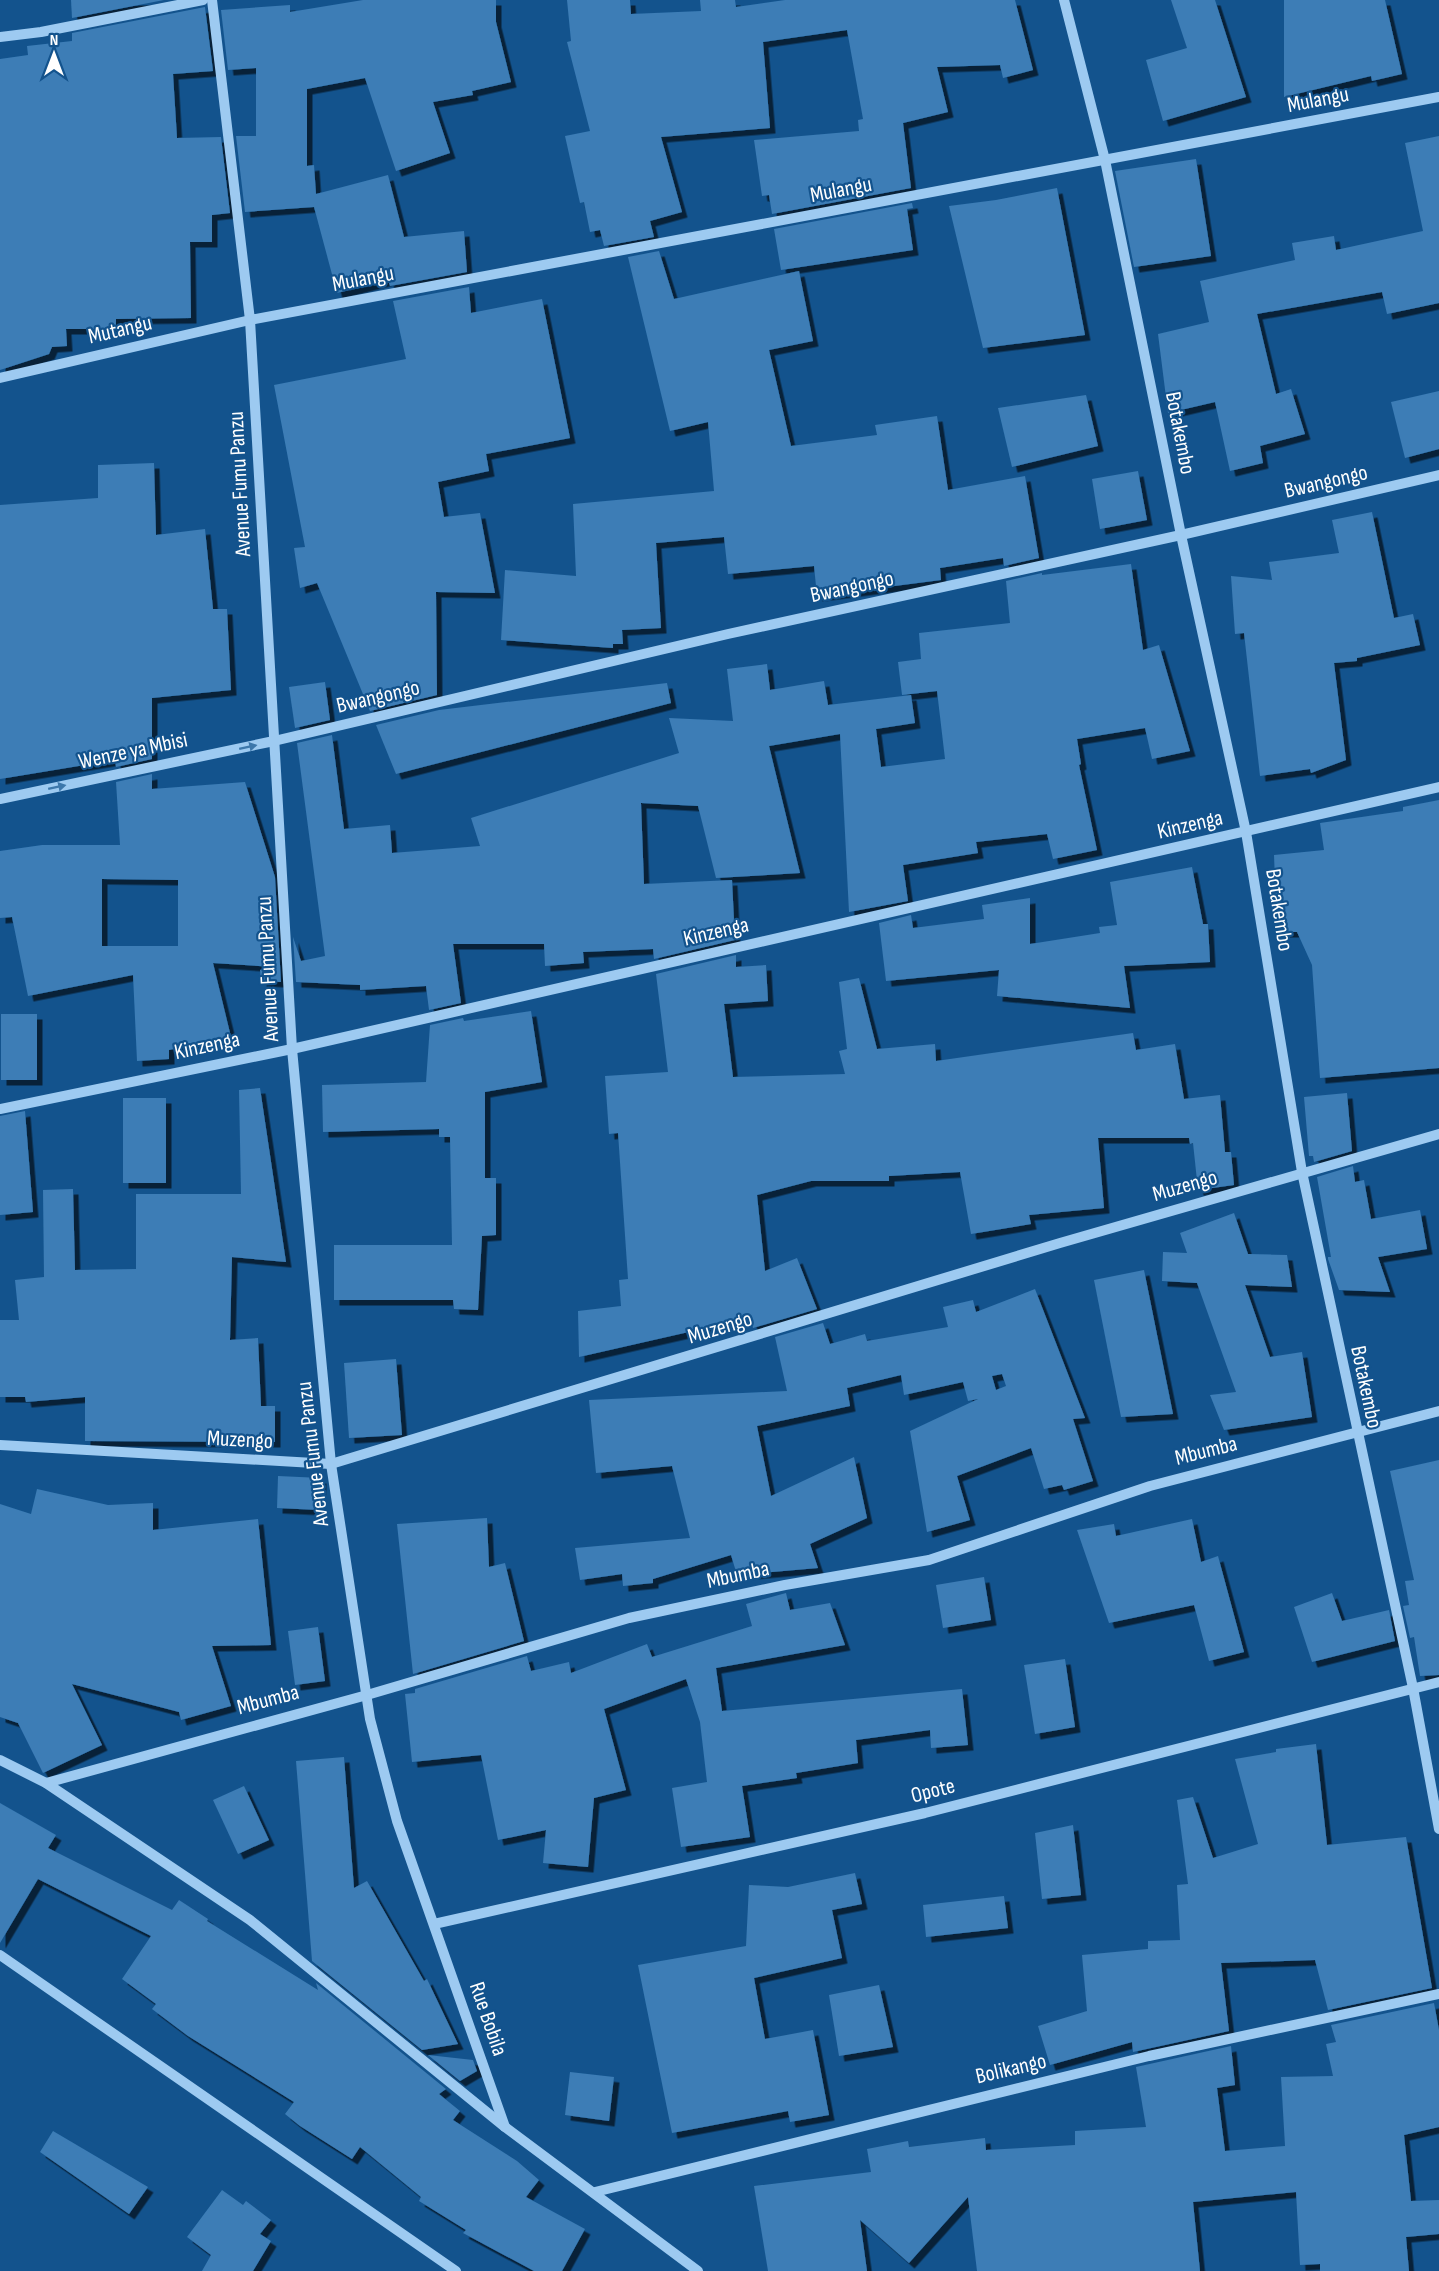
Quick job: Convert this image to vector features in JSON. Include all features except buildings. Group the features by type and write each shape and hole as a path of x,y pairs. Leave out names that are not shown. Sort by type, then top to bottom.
{"street":[{"path":"0,37 41,32 203,0"},
{"name":"Avenue Fumu Panzu","path":"212,0 250,320 292,1049 331,1464 370,1719 397,1821 434,1924"},
{"name":"Botakembo","path":"1064,0 1105,160 1181,535 1246,832 1302,1172 1356,1433 1413,1688 1439,1829"},
{"name":"Mulangu","path":"250,320 1439,97"},
{"name":"Mutangu","path":"0,378 250,320"},
{"name":"Bwangongo","path":"274,741 728,634 1181,535 1439,475"},
{"name":"Wenze ya Mbisi","path":"0,799 274,741"},
{"name":"Kinzenga","path":"0,1109 292,1049 1439,787"},
{"name":"Muzengo","path":"0,1445 331,1464 1302,1172 1439,1134"},
{"name":"Mbumba","path":"46,1783 367,1695 629,1618 784,1585 929,1560 1150,1486 1439,1412"},
{"name":"Opote","path":"434,1924 925,1813 1439,1682"},
{"path":"0,1760 46,1783 250,1920 505,2127 698,2271"},
{"name":"Rue Bobila","path":"434,1924 505,2127"},
{"path":"0,1955 456,2271"},
{"name":"Bolikango","path":"595,2192 1137,2059 1439,1994"}]}
